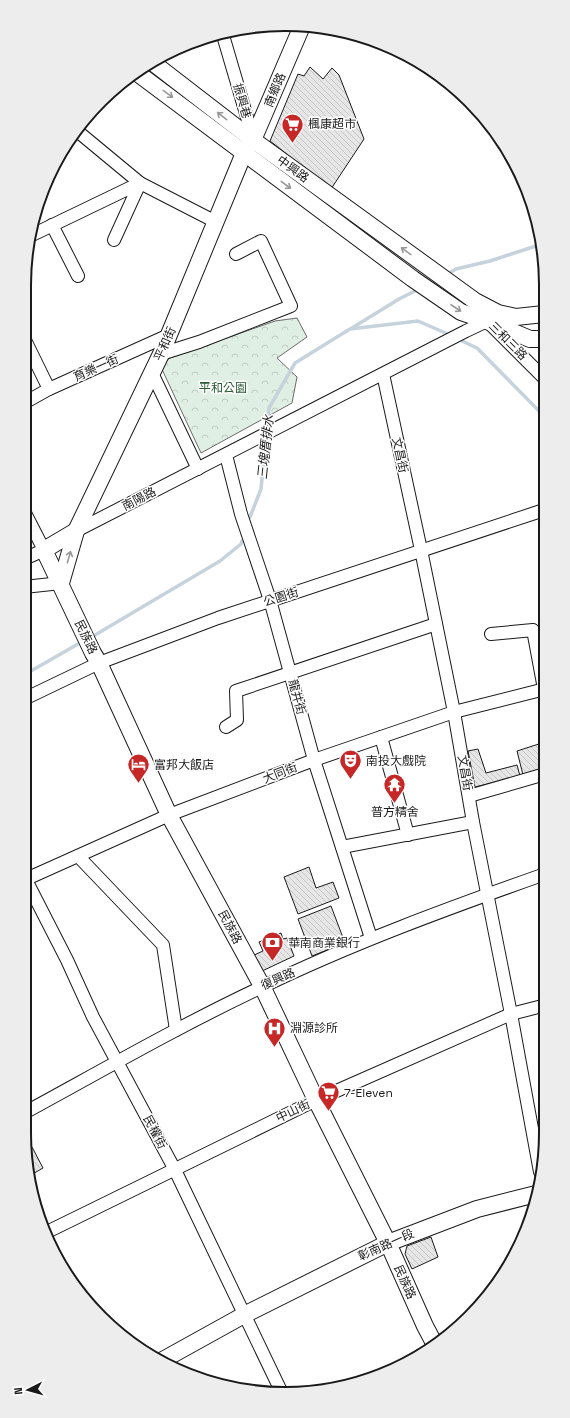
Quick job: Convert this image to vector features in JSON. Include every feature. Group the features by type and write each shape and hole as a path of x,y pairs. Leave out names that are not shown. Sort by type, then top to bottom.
{"main road":[{"name":"南鄉路","path":"249,147 299,32"},
{"name":"中興路","path":"157,66 249,147 265,168 424,286 461,312 530,339 539,339"},
{"name":"中興路","path":"141,76 187,108 249,147 442,277 475,301 498,313 516,317 539,315"},
{"name":"平和街","path":"61,583 76,531 161,354 249,147"},
{"name":"南陽路","path":"44,550 76,531"},
{"name":"民族路","path":"44,550 61,583 90,648 99,663 169,815 262,986 316,1100 388,1242 432,1340"},
{"name":"彰南路一段","path":"167,1358 244,1315 388,1242 477,1210 531,1195"}],"street":[{"name":"振興巷","path":"224,39 249,147"},
{"path":"81,134 140,183 216,222"},
{"path":"37,233 140,183"},
{"path":"114,240 140,183"},
{"path":"52,226 78,276"},
{"path":"161,354 199,342 291,306 261,241 236,254"},
{"name":"三和三路","path":"475,301 487,321 539,373"},
{"path":"383,374 487,321 516,317"},
{"name":"育樂一街","path":"31,399 49,389 169,336"},
{"path":"31,352 49,389"},
{"path":"152,373 198,469"},
{"name":"南陽路","path":"76,531 383,374"},
{"name":"文昌街","path":"383,374 422,550 454,712 473,822 537,1158"},
{"name":"龍井街","path":"226,455 241,514 270,600 314,760 372,938"},
{"name":"公園街","path":"31,696 99,663 218,618 539,512"},
{"name":"民族路","path":"31,525 44,550"},
{"name":"南陽路","path":"31,556 44,550"},
{"path":"31,586 61,583"},
{"path":"226,727 236,720 236,691 436,624"},
{"path":"491,634 533,630 539,662"},
{"name":"大同街","path":"31,876 169,815 314,760 454,712 539,690"},
{"path":"381,737 408,835"},
{"path":"469,796 539,776"},
{"path":"342,847 473,822"},
{"path":"78,856 163,945 176,1030"},
{"name":"復興路","path":"31,1109 176,1030 262,986 372,938 487,894 539,876"},
{"name":"民權街","path":"31,891 67,960 93,1017 175,1170 279,1387"},
{"name":"中山街","path":"50,1230 316,1100 511,1014 539,1007"}],"green space":[{"name":"平和公園","path":"297,318 307,337 277,358 297,377 292,403 201,453 160,365 170,358 275,321"}],"building":[{"path":"310,67 323,79 332,68 339,75 364,139 331,189 270,141 298,74 304,76"},
{"path":"539,744 539,771 523,775 517,751"},
{"path":"478,749 486,773 517,765 520,776 475,787 468,751"},
{"path":"309,867 316,888 333,882 339,898 298,914 284,877"},
{"path":"331,906 345,943 312,956 298,919"},
{"path":"281,933 283,939 287,938 294,956 260,972 252,956 263,951 259,942"},
{"path":"32,1147 43,1168 34,1173 33,1166"},
{"path":"431,1237 438,1257 412,1269 405,1254 407,1246"}],"waterway":[{"path":"446,275 456,269 490,261 536,246"},
{"path":"352,328 399,299 419,289"},
{"name":"三塊厝排水","path":"267,429 269,408 295,363 350,329 418,321 450,335"},
{"name":"三塊厝排水","path":"458,339 477,348 539,411"},
{"name":"三塊厝排水","path":"250,517 261,489 266,437"},
{"name":"三塊厝排水","path":"95,635 220,561 241,544 242,541"},
{"name":"三塊厝排水","path":"31,671 78,644"}],"place":[{"name":"楓康超市","path":"292,144"},
{"name":"南投大戲院","path":"351,780"},
{"name":"富邦大飯店","path":"139,784"},
{"name":"普方精舍","path":"395,804"},
{"name":"華南商業銀行","path":"272,962"},
{"name":"淵源診所","path":"275,1048"},
{"name":"7-Eleven","path":"329,1112"}]}
